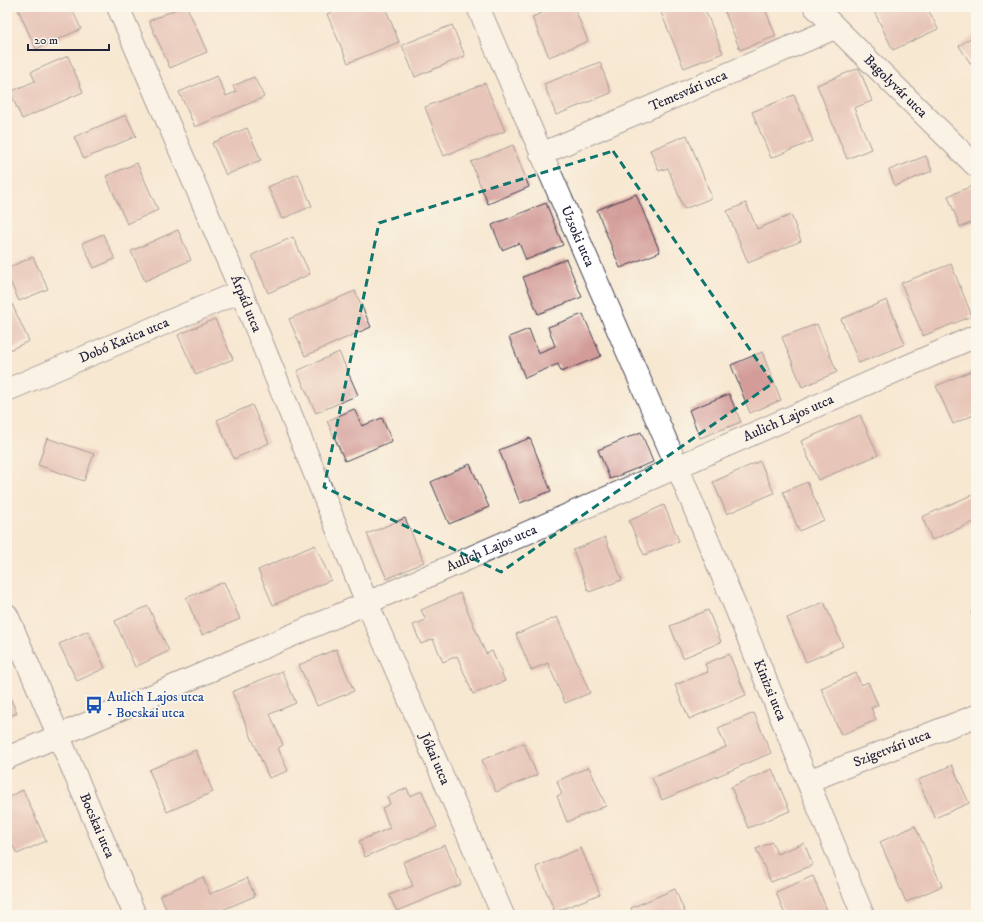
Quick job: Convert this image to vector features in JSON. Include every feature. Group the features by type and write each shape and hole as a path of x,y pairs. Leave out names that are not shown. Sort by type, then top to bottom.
{"street":[{"name":"Árpád utca","path":"118,7 241,291 367,603"},
{"name":"Uzsoki utca","path":"478,7 677,466"},
{"name":"Bagolyvár utca","path":"815,7 976,166"},
{"name":"Temesvári utca","path":"541,154 835,28"},
{"name":"Dobó Katica utca","path":"7,390 241,291"},
{"name":"Aulich Lajos utca","path":"7,758 367,603 976,336"},
{"name":"Kinizsi utca","path":"677,466 864,915"},
{"name":"Jókai utca","path":"367,603 503,915"},
{"name":"Bocskai utca","path":"7,615 135,915"},
{"name":"Szigetvári utca","path":"808,781 976,716"}],"highlighted area":[{"path":"613,151 773,383 501,572 324,487 379,223"}],"building":[{"path":"17,7 71,7 81,29 36,49"},
{"path":"181,7 187,7 207,52 170,68 149,21"},
{"path":"344,7 385,7 399,42 348,63 327,14"},
{"path":"556,7 574,7 588,41 549,57 532,17"},
{"path":"669,7 704,7 723,53 684,68 660,10"},
{"path":"723,7 764,7 776,36 740,50"},
{"path":"872,7 927,7 938,29 893,50"},
{"path":"452,25 465,56 415,77 402,45"},
{"path":"976,34 976,72 959,46"},
{"path":"68,56 83,92 22,119 10,92 35,81 31,72"},
{"path":"600,62 611,93 556,115 544,84"},
{"path":"859,68 872,101 854,108 871,149 847,159 817,85"},
{"path":"217,76 226,96 236,92 233,86 254,77 264,97 195,127 179,92"},
{"path":"485,83 505,131 444,156 425,107"},
{"path":"794,95 813,141 771,158 752,112"},
{"path":"126,115 136,136 84,159 74,137"},
{"path":"247,128 261,160 226,175 212,143"},
{"path":"687,135 712,198 684,209 668,168 659,171 650,150"},
{"path":"513,145 529,187 488,204 471,162"},
{"path":"926,156 932,171 895,186 889,170"},
{"path":"137,163 158,210 127,224 106,176"},
{"path":"298,174 312,206 282,219 268,187"},
{"path":"972,186 976,195 976,221 960,227 948,196"},
{"path":"636,194 660,252 620,268 597,210"},
{"path":"546,203 563,245 526,260 519,243 502,250 492,225"},
{"path":"746,203 757,229 791,215 801,241 748,263 727,211"},
{"path":"178,230 191,260 145,281 131,251"},
{"path":"103,234 115,259 94,268 82,243"},
{"path":"293,237 310,274 268,293 252,255"},
{"path":"33,257 48,289 19,301 7,275 7,268"},
{"path":"566,259 582,297 538,314 523,277"},
{"path":"951,264 972,316 923,336 901,283"},
{"path":"355,291 371,327 305,356 289,319"},
{"path":"887,300 905,344 859,363 841,319"},
{"path":"12,304 29,341 7,351 7,307"},
{"path":"583,314 601,356 561,372 558,364 525,378 509,337 529,329 538,353 555,346 548,327"},
{"path":"215,319 233,359 196,375 178,335"},
{"path":"817,324 837,372 802,387 782,337"},
{"path":"339,352 358,395 316,413 297,371"},
{"path":"762,352 781,400 750,413 731,365"},
{"path":"976,369 976,414 953,424 936,386"},
{"path":"729,394 741,422 700,438 689,410"},
{"path":"252,405 269,443 234,459 217,420"},
{"path":"354,409 362,426 382,418 392,441 345,461 327,421"},
{"path":"860,415 878,455 818,480 801,441"},
{"path":"641,432 653,462 610,479 598,450"},
{"path":"47,438 94,454 84,481 38,465"},
{"path":"530,438 551,491 520,503 499,450"},
{"path":"760,461 774,493 727,514 713,482"},
{"path":"470,464 489,507 449,524 431,482"},
{"path":"807,482 824,520 799,531 783,492"},
{"path":"976,493 976,521 932,540 922,517"},
{"path":"664,505 679,541 644,555 629,521"},
{"path":"405,518 424,562 387,579 367,534"},
{"path":"605,537 622,580 589,592 573,550"},
{"path":"315,545 331,580 273,605 258,570"},
{"path":"224,582 240,619 202,635 186,598"},
{"path":"460,593 486,654 492,651 505,681 473,694 457,656 443,662 433,639 421,644 413,625 426,620 421,610"},
{"path":"824,602 843,646 806,662 787,618"},
{"path":"148,606 169,651 135,667 115,621"},
{"path":"708,610 721,642 683,658 670,626"},
{"path":"976,610 976,623 971,612"},
{"path":"557,617 590,693 565,703 548,663 531,670 516,634"},
{"path":"88,631 105,668 77,681 59,644"},
{"path":"336,649 354,691 317,706 299,665"},
{"path":"729,654 746,695 689,719 675,685 708,672 705,664"},
{"path":"282,671 296,703 270,714 283,745 278,748 288,771 269,778 232,692"},
{"path":"856,673 861,685 868,682 878,705 871,708 876,720 841,735 821,688"},
{"path":"7,691 17,713 7,717"},
{"path":"754,713 771,753 662,800 652,778 726,747 718,728"},
{"path":"524,743 537,775 496,792 482,760"},
{"path":"196,750 213,792 167,812 149,770"},
{"path":"952,765 969,803 935,818 918,780"},
{"path":"589,767 606,806 567,822 557,796 562,794 557,781"},
{"path":"772,769 790,811 748,828 731,787"},
{"path":"407,788 410,796 422,791 437,827 365,857 359,841 390,828 382,808 390,804 387,797"},
{"path":"23,790 46,841 17,854 7,833 7,798"},
{"path":"915,826 942,886 906,902 880,842"},
{"path":"772,842 777,854 804,843 813,865 771,882 756,849"},
{"path":"445,845 461,884 397,911 389,895 413,886 403,862"},
{"path":"581,848 600,894 555,912 536,867"},
{"path":"813,876 829,915 785,915 776,892"},
{"path":"203,877 210,894 247,878 255,896 211,915 169,915 160,895"},
{"path":"675,889 686,915 634,915 631,908"}],"place":[{"name":"Aulich Lajos utca - Bocskai utca","path":"94,705"}]}
